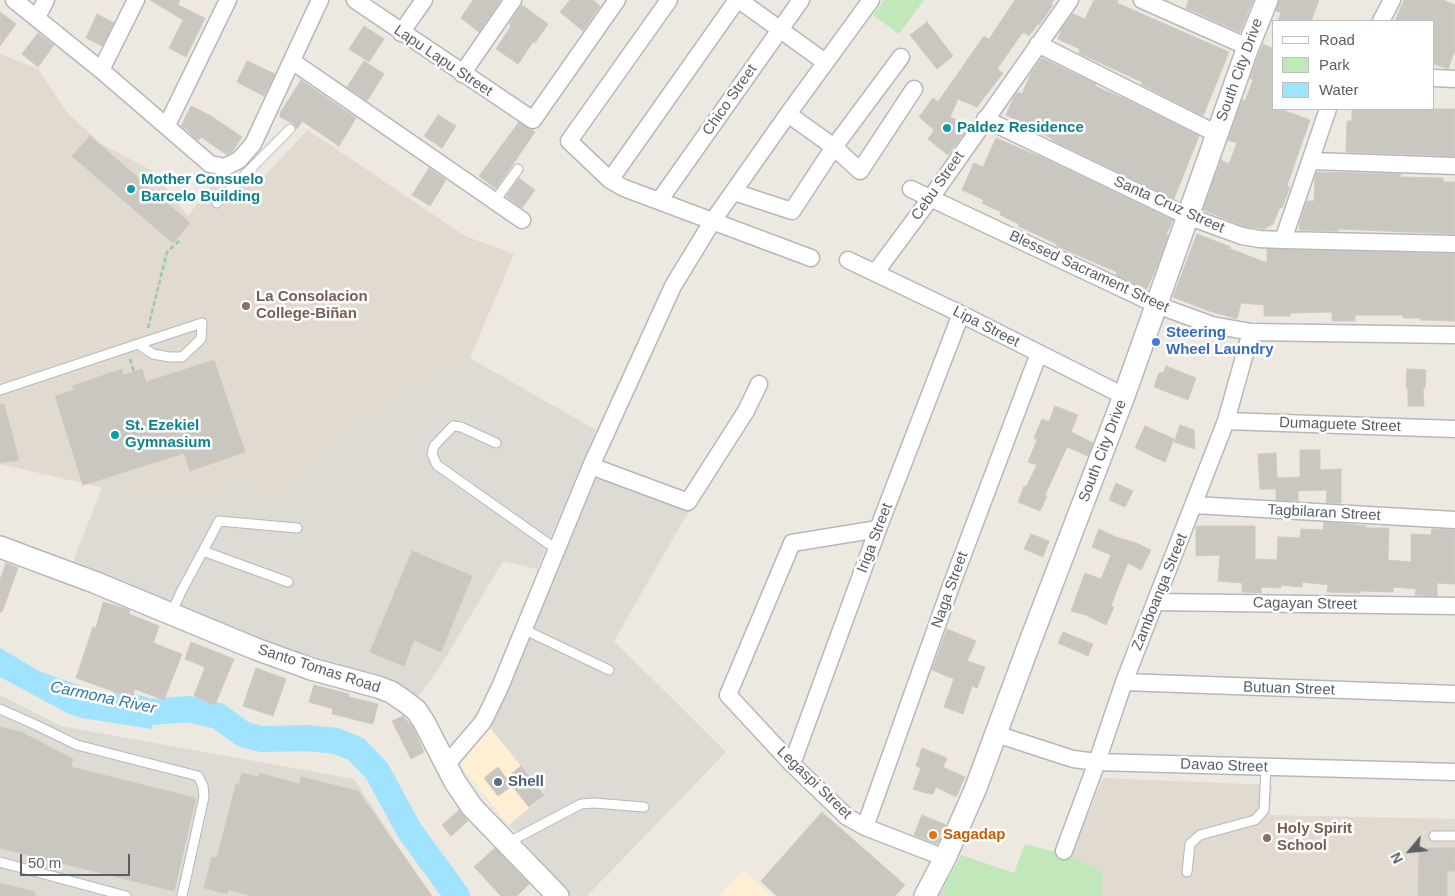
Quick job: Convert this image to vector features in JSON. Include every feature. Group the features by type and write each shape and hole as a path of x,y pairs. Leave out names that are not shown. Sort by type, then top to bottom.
{"street":[{"path":"14,0 101,70 210,164 225,167 240,160 253,144 320,0"},
{"path":"37,18 46,0"},
{"path":"101,70 136,0"},
{"path":"166,125 228,0"},
{"name":"Lapu Lapu Street","path":"355,0 401,33 533,120 618,0"},
{"path":"401,33 424,0"},
{"path":"462,74 513,0"},
{"path":"669,0 569,141 610,180 624,188 811,258"},
{"path":"610,180 738,0 825,62"},
{"name":"Chico Street","path":"659,201 801,0"},
{"path":"446,765 486,716 591,466 673,286 712,222 871,0"},
{"name":"Cebu Street","path":"875,272 930,199 1070,0"},
{"path":"1142,0 1168,6 1248,47"},
{"name":"South City Drive","path":"925,896 945,858 976,790 1031,638 1124,396 1266,0"},
{"path":"1382,20 1392,0"},
{"path":"1038,44 1217,134"},
{"path":"734,192 792,212 834,147 901,57"},
{"path":"292,61 522,220"},
{"path":"1435,78 1455,79"},
{"path":"788,114 834,147 860,171 914,89"},
{"path":"1283,240 1312,161 1328,110"},
{"name":"Santa Cruz Street","path":"985,119 1187,216 1242,236 1283,240 1455,244"},
{"path":"1312,161 1455,166"},
{"name":"Blessed Sacrament Street","path":"911,189 1157,305 1212,325 1251,332 1455,336"},
{"name":"Lipa Street","path":"848,260 961,314 1124,396"},
{"name":"Iriga Street","path":"792,764 878,529 961,314"},
{"name":"Zamboanga Street","path":"1064,851 1124,682 1226,421 1251,332"},
{"name":"Naga Street","path":"865,827 951,586 1039,353"},
{"path":"591,466 688,502 746,412 759,384"},
{"name":"Dumaguete Street","path":"1226,421 1455,429"},
{"name":"Tagbilaran Street","path":"1194,505 1455,520"},
{"name":"Legaspi Street","path":"878,529 792,543 728,695 792,764 848,817 865,827 945,858"},
{"name":"Santo Tomas Road","path":"0,547 71,572 268,654 311,669 349,678 391,692 416,710 454,782 472,807 558,896"},
{"name":"Cagayan Street","path":"1156,602 1455,606"},
{"name":"Butuan Street","path":"1124,682 1455,694"},
{"name":"Davao Street","path":"996,734 1073,758 1097,762 1455,772"}],"lane":[{"path":"217,203 290,129"},
{"path":"234,163 245,175"},
{"path":"494,202 518,169"},
{"path":"0,390 138,344 202,323 201,339 182,357 153,354 138,344"},
{"path":"496,443 461,426 453,426 434,446 432,454 437,465 556,549"},
{"path":"171,614 219,521 297,528"},
{"path":"203,551 288,582"},
{"path":"523,629 609,670"},
{"path":"0,709 36,724 77,745 198,776 203,786 204,797 182,896"},
{"path":"1186,872 1190,844 1200,835 1255,820 1264,810 1266,767"},
{"path":"507,843 581,804 594,803 644,807"},
{"path":"1434,836 1455,836"},
{"path":"0,862 126,896"}],"path":[{"path":"140,331 148,329 167,252 179,241"},
{"path":"126,348 134,372"}],"shaded area":[{"name":"La Consolacion College-Biñan","path":"0,54 38,69 66,111 101,144 153,171 188,216 215,180 265,175 308,130 465,236 514,254 470,358 348,432 282,497 245,491 146,498 0,464"},
{"path":"470,358 596,430 537,569 503,561 440,667 416,699 276,646 73,561 102,488 146,498 245,491 282,497 348,432"},
{"path":"598,474 690,509 614,641 726,752 587,896 571,896 509,825 545,795 490,728 508,690"},
{"path":"0,695 61,726 354,779 431,896 0,896"},
{"path":"490,728 545,795 509,825 460,765"},
{"name":"Holy Spirit School","path":"1103,778 1272,785 1270,815 1455,819 1455,896 1102,896 1103,872 1071,856"},
{"path":"744,870 772,896 719,896"}],"green space":[{"path":"884,0 924,0 899,34 873,15"},
{"path":"1025,844 1071,856 1103,872 1102,896 939,896 961,855 1014,873"}],"water":[{"path":"0,648 41,672 98,692 153,707 152,729 81,718 69,714 0,677"}],"building":[{"path":"150,0 180,0 178,5 205,18 186,57 169,48 183,20"},
{"path":"473,0 501,0 479,32 461,18"},
{"path":"570,0 593,0 600,6 583,31 560,12"},
{"path":"1015,0 1054,0 1051,4 1053,5 1029,36 1023,32 997,69 1003,73 977,107 958,99 950,117 965,124 960,130 964,133 948,155 928,139 934,130 919,117 933,98 938,102 984,36 989,39"},
{"path":"1094,0 1118,0 1117,3 1229,52 1203,116 1141,84 1142,82 1079,53 1080,49 1058,39 1062,28 1073,14 1085,19"},
{"path":"1189,0 1253,0 1240,32 1186,8"},
{"path":"1279,0 1319,0 1311,20 1278,20 1281,13 1276,11"},
{"path":"1404,0 1443,0 1455,5 1455,50 1448,69 1435,64 1435,20 1395,20"},
{"path":"522,5 548,24 518,64 496,49 511,26 509,24"},
{"path":"0,12 16,24 0,46"},
{"path":"97,14 114,23 102,46 86,38"},
{"path":"927,22 953,56 937,69 910,35"},
{"path":"364,26 384,39 369,62 349,49"},
{"path":"38,33 54,45 38,67 22,54"},
{"path":"1263,44 1272,48 1272,110 1283,110 1310,120 1287,186 1290,187 1282,208 1280,207 1273,224 1264,229 1246,227 1203,210 1221,160 1229,164 1237,143 1228,140 1242,100 1245,101 1253,80 1250,78"},
{"path":"1042,58 1199,136 1174,199 1015,122 1016,120 1006,115 1014,97 1018,92 1022,94 1031,73"},
{"path":"247,61 275,74 264,96 237,82"},
{"path":"364,61 384,74 367,101 347,87"},
{"path":"301,80 356,118 339,146 302,121 297,129 294,124 280,117 280,113"},
{"path":"191,106 211,116 242,137 232,152 227,155 201,137 199,140 196,139 181,126"},
{"path":"1455,109 1455,156 1346,152 1347,121 1352,121 1352,110"},
{"path":"438,115 456,126 442,148 424,136"},
{"path":"519,122 535,132 496,189 479,176"},
{"name":"Mother Consuelo Barcelo Building","path":"90,136 190,223 173,243 72,156"},
{"path":"996,138 1045,159 1173,220 1147,289 1116,275 1117,272 1056,246 1057,244 1018,226 1019,224 1000,215 1001,212 982,203 984,200 962,190 974,163 983,167"},
{"path":"429,168 446,180 430,206 412,195"},
{"path":"1317,172 1401,174 1400,177 1443,178 1443,182 1455,182 1455,234 1338,229 1338,231 1299,230 1307,201 1314,201"},
{"path":"519,178 535,190 522,208 506,196"},
{"path":"1197,234 1231,247 1227,249 1267,263 1267,249 1455,254 1455,321 1420,320 1420,318 1403,318 1403,315 1355,315 1355,321 1332,321 1332,312 1290,313 1290,316 1264,316 1264,305 1241,303 1237,319 1209,311 1173,297"},
{"path":"214,360 245,452 190,471 184,453 83,485 55,396 74,390 72,386 122,369 123,375 142,369 146,382"},
{"path":"1166,366 1196,378 1188,400 1154,387 1159,373 1164,372"},
{"path":"1407,369 1426,370 1425,388 1423,388 1424,406 1408,406 1408,388 1406,388"},
{"path":"4,404 19,460 0,463 0,405"},
{"path":"1055,406 1078,415 1071,432 1093,443 1088,456 1067,447 1045,495 1047,496 1040,511 1018,502 1024,486 1026,487 1037,465 1028,462 1037,440 1034,438 1042,419 1049,422"},
{"path":"1180,425 1194,430 1195,449 1174,442"},
{"path":"1145,426 1174,439 1165,462 1135,448"},
{"path":"1300,450 1320,450 1320,470 1341,469 1341,503 1326,503 1327,490 1298,491 1298,501 1276,500 1276,489 1260,489 1258,454 1276,453 1277,478 1300,477"},
{"path":"1116,483 1133,491 1125,507 1109,500"},
{"path":"1324,522 1366,526 1366,528 1389,528 1388,560 1411,562 1411,534 1431,535 1432,529 1455,530 1455,584 1437,583 1437,596 1415,595 1416,589 1393,587 1393,592 1327,592 1328,585 1302,582 1302,587 1281,585 1281,588 1261,587 1261,593 1242,592 1242,583 1218,581 1220,555 1196,556 1196,526 1255,526 1255,559 1277,560 1278,537 1300,538 1301,529 1323,530"},
{"path":"1099,529 1151,550 1141,570 1128,563 1111,606 1114,607 1106,625 1086,615 1071,611 1085,573 1101,579 1111,555 1092,547"},
{"path":"1031,534 1049,541 1043,557 1024,549"},
{"path":"412,551 472,576 441,652 414,640 404,666 370,652"},
{"path":"6,563 18,568 2,612 0,612 0,580"},
{"path":"103,602 130,610 129,614 159,626 153,643 182,654 164,700 135,689 132,698 76,678 93,627 96,628"},
{"path":"947,629 976,641 967,661 985,667 977,688 972,686 963,714 944,707 954,679 932,670"},
{"path":"1063,632 1093,644 1088,656 1058,643"},
{"path":"191,642 234,659 215,705 194,696 205,667 185,659"},
{"path":"256,668 286,679 273,716 243,706"},
{"path":"314,685 349,694 349,697 378,704 373,724 332,714 333,709 309,702"},
{"path":"403,716 413,728 424,752 411,759 392,721"},
{"path":"0,727 21,732 73,759 71,767 196,798 174,891 0,848"},
{"path":"922,748 947,758 943,767 965,777 956,797 936,787 933,794 913,789 921,768 916,766"},
{"path":"521,766 544,795 529,807 512,786 498,796 484,778 498,767 506,778"},
{"path":"242,773 259,777 259,773 299,784 301,777 358,791 432,896 252,896 228,890 227,894 204,888 212,857 217,858 236,784 239,785"},
{"path":"459,810 468,821 451,836 442,825"},
{"path":"822,812 905,885 895,896 777,896 761,881"},
{"path":"922,815 946,825 937,844 914,835"},
{"path":"495,848 529,884 517,896 501,896 474,867"},
{"path":"1419,848 1455,848 1455,871 1447,871 1447,896 1418,896"},
{"path":"0,883 35,892 35,896 0,896"}],"waterway":[{"name":"Carmona River","path":"119,704 152,712 188,709 218,716 243,734 261,739 308,738 336,741 356,749 377,771 409,830 457,896"}],"place":[{"name":"Paldez Residence","path":"947,128"},
{"name":"Mother Consuelo Barcelo Building","path":"131,189"},
{"name":"La Consolacion College-Biñan","path":"246,306"},
{"name":"Steering Wheel Laundry","path":"1156,342"},
{"name":"St. Ezekiel Gymnasium","path":"115,435"},
{"name":"Shell","path":"498,782"},
{"name":"Sagadap","path":"933,835"},
{"name":"Holy Spirit School","path":"1267,838"}]}
